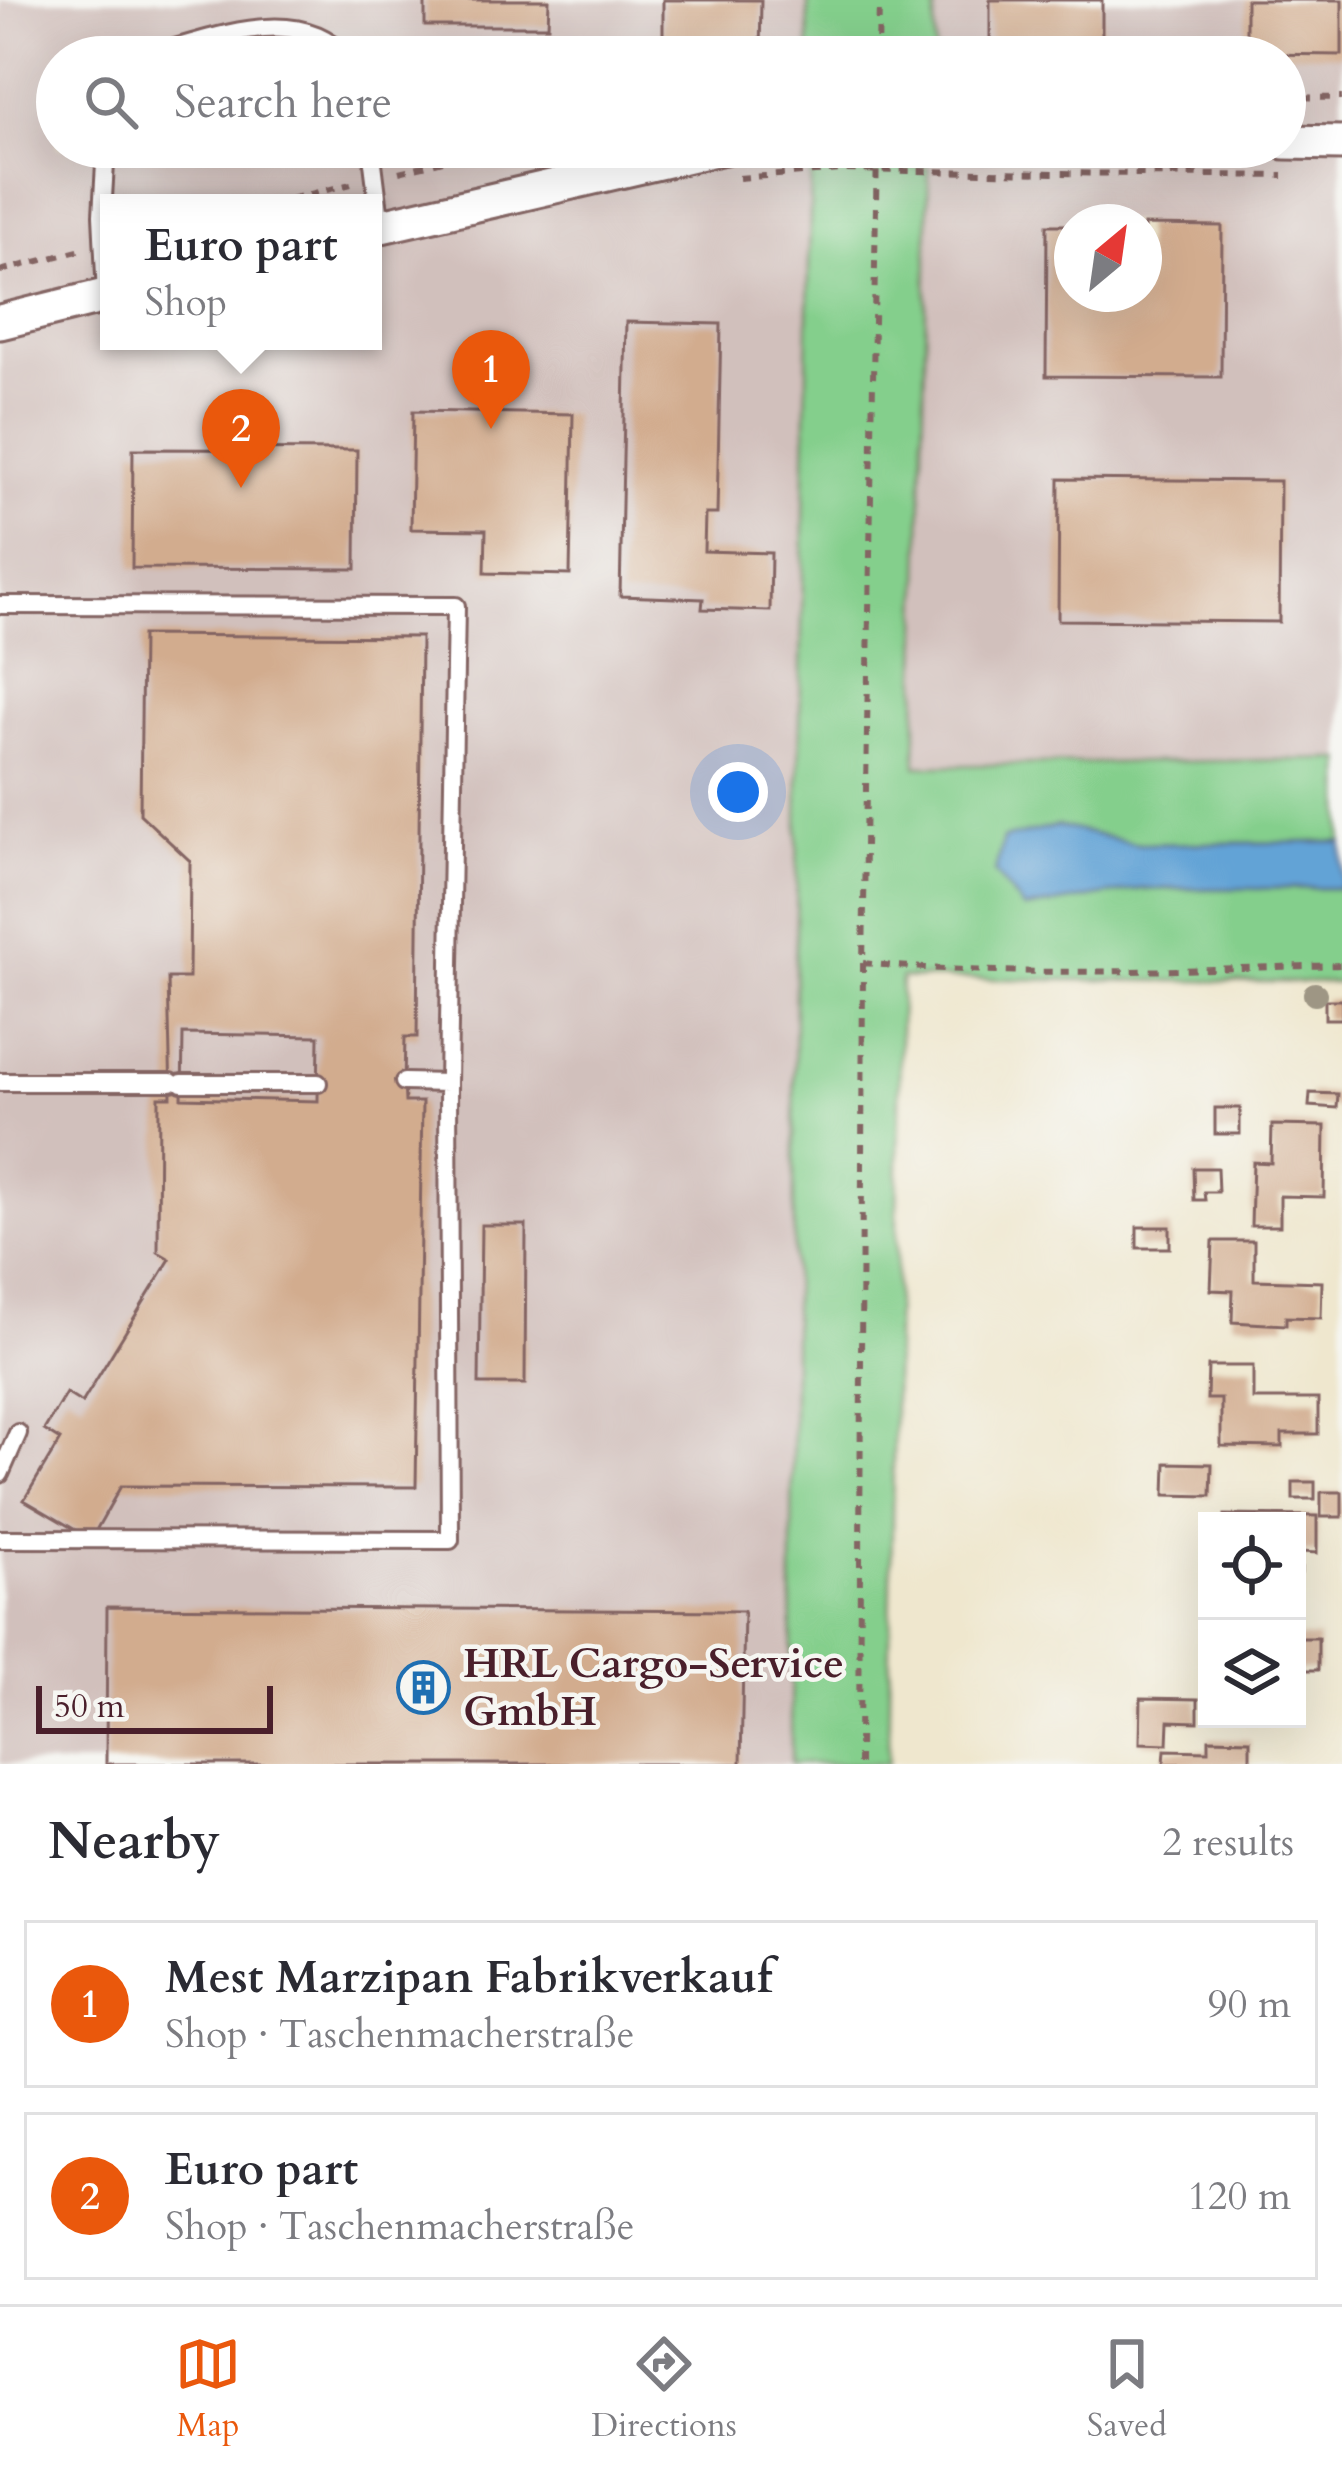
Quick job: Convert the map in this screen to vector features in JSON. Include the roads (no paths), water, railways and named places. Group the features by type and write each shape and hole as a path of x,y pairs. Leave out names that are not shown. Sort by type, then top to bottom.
{"street":[{"path":"1306,142 1342,142"},
{"path":"382,227 703,168"},
{"path":"0,322 100,297"}],"lane":[{"path":"224,36 252,29 298,28 315,36"},
{"path":"0,605 457,606 448,1083 450,1540 0,1539"},
{"path":"0,1082 318,1083"},
{"path":"404,1082 448,1083"},
{"path":"0,1474 18,1433"}],"water":[{"path":"1058,826 1137,844 1342,842 1342,888 1141,889 1024,909 995,873 1003,839"}],"place":[{"name":"Mest Marzipan Fabrikverkauf","path":"491,429"},
{"name":"Euro part","path":"241,488"},
{"name":"HRL Cargo-Service GmbH","path":"424,1687"}]}
